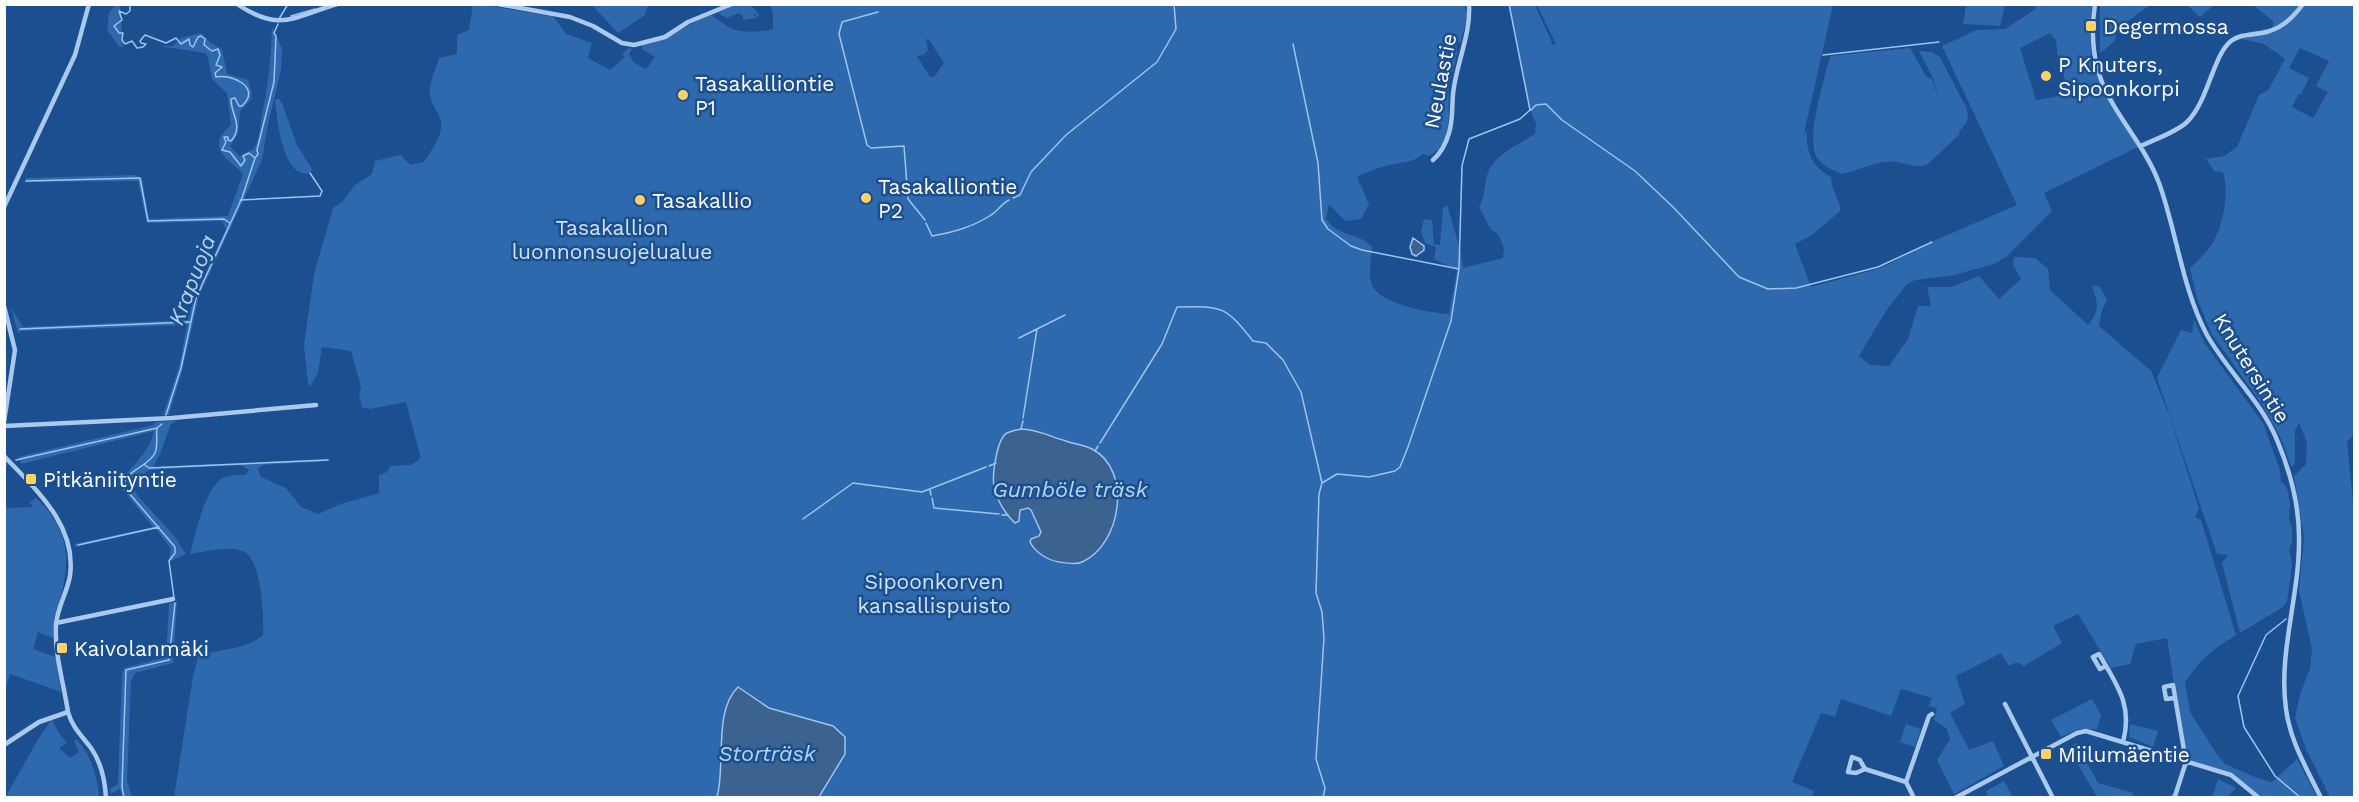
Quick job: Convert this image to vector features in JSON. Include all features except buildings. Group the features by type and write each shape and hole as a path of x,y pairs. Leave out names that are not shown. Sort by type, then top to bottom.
{"street":[{"path":"237,4 264,20 273,22 287,20 337,4"},
{"path":"498,4 570,17 593,26 622,43 634,45 665,38 688,22 732,4"},
{"name":"Neulastie","path":"1433,160 1446,142 1452,122 1453,89 1468,23 1469,4"},
{"name":"Knutersintie","path":"2095,4 2092,33 2096,65 2109,97 2141,146 2154,171 2192,298 2207,335 2257,403 2277,438 2292,482 2299,537 2287,644 2284,696 2293,739 2321,798"},
{"path":"2141,146 2189,120 2205,95 2221,55 2229,42 2243,35 2270,31 2279,27 2294,16 2303,4"},
{"path":"4,207 75,55 87,5"},
{"path":"4,306 15,350 4,424 179,418 316,405"},
{"path":"4,456 56,516 67,538 70,572 56,623 68,712 72,724 96,757 104,776 106,798"},
{"path":"56,623 173,599"},
{"path":"2106,666 2121,693 2127,711 2127,727 2123,742"},
{"path":"2175,698 2186,762 2175,797"},
{"path":"2005,704 2053,798"},
{"path":"4,745 39,722 68,712"},
{"path":"1914,798 1906,782 1929,716 1932,714"},
{"path":"1955,798 2082,732 2090,732 2231,775 2259,798"},
{"path":"1865,769 1906,782"}],"green space":[{"path":"750,4 759,14 758,18 755,14 753,15 757,18 743,20 743,16 738,13 727,18 719,14 735,5"},
{"path":"2100,4 2150,5 2119,28 2114,42 2100,53"},
{"path":"115,5 120,5 123,48 107,30 109,13"},
{"path":"473,5 554,17 566,34 592,43 588,58 610,70 625,57 622,54 629,48 632,49 629,54 633,62 646,69 655,57 642,49 642,45 652,43 712,15 730,28 737,30 753,32 773,29 773,13 770,5 1465,5 1467,16 1461,42 1456,42 1456,59 1449,87 1448,125 1443,143 1429,156 1422,154 1413,160 1380,167 1357,177 1369,204 1361,219 1345,221 1329,204 1326,219 1337,229 1367,242 1372,247 1370,276 1377,292 1406,306 1449,314 1457,270 1434,259 1436,247 1425,243 1421,231 1424,219 1432,220 1434,244 1440,245 1443,208 1447,205 1461,252 1463,268 1503,258 1504,248 1498,234 1491,230 1479,207 1487,175 1497,159 1535,134 1536,123 1530,110 1509,5 1535,5 1553,45 1556,44 1537,5 1833,5 1804,133 1807,132 1809,153 1815,163 1831,177 1832,186 1841,208 1812,235 1795,244 1811,287 1881,268 1938,239 2017,205 1942,46 1977,30 2005,29 2036,9 2034,5 2092,5 2090,26 2094,64 2107,97 2138,147 2044,193 2052,211 2006,257 1994,264 1954,275 1915,280 1907,284 1886,311 1859,356 1870,365 1889,366 1908,339 1918,306 1931,306 1927,287 1951,287 1979,276 1999,299 2021,279 2013,265 2014,257 2035,258 2048,269 2050,290 2088,325 2095,316 2097,307 2092,286 2099,286 2107,299 2099,326 2151,371 2170,417 2199,508 2195,517 2201,520 2236,635 2208,655 2185,682 2190,712 2225,764 2272,782 2297,759 2317,797 2259,797 2231,775 2189,763 2185,756 2167,638 2136,644 2130,664 2111,668 2078,614 2053,626 2062,643 2024,666 2017,662 2009,666 2001,653 1956,676 1965,704 1950,713 1969,750 1993,741 2004,766 1954,794 1937,760 1950,739 1947,729 1934,720 1937,708 1929,706 1932,698 1901,689 1891,716 1841,699 1835,717 1821,713 1792,782 1814,791 1811,797 174,797 198,656 249,644 263,635 259,579 256,568 246,553 227,549 190,554 202,511 212,489 218,481 225,477 245,475 249,470 241,465 149,470 133,483 137,495 175,537 186,554 168,562 171,549 156,529 75,547 74,544 153,527 119,485 148,447 154,431 21,464 18,457 153,425 156,422 177,421 171,424 153,467 329,459 329,461 262,465 258,469 261,477 286,488 301,507 318,514 341,504 379,493 379,475 387,472 390,466 410,465 419,460 420,455 406,402 370,409 362,407 359,395 361,387 351,351 322,347 318,373 310,386 304,345 314,274 333,208 342,202 355,185 372,174 375,161 401,155 410,165 424,162 441,130 440,118 430,96 430,87 439,58 457,54 457,35 469,30","holes":["2050,33 2056,40 2058,60 2069,92 2036,100 2020,48","928,38 944,63 934,77 930,77 917,56 924,55 928,50 926,41"]},
{"path":"592,5 648,5 645,15 618,33"},
{"path":"1966,5 2005,5 2000,26 1963,24"},
{"path":"2187,5 2214,5 2200,17"},
{"path":"2253,5 2354,5 2354,434 2347,442 2354,511 2354,797 2330,797 2306,749 2295,718 2301,691 2310,669 2312,649 2299,591 2304,537 2294,476 2306,464 2307,442 2299,423 2295,430 2295,464 2291,467 2281,438 2261,403 2211,333 2197,298 2190,268 2206,253 2213,242 2224,208 2226,189 2223,172 2214,171 2206,159 2224,156 2237,147 2259,95 2268,90 2285,59 2264,44 2241,39 2248,32 2272,28 2274,22","holes":["2300,48 2329,61 2316,86 2328,92 2313,118 2292,107 2309,78 2289,68"]},
{"path":"272,27 282,48 281,70 262,160 199,296 183,368 169,415 163,415 179,367 187,325 21,331 18,333 11,307 23,327 188,320 194,298 226,229 222,221 147,223 138,181 25,182 26,178 134,175 142,178 149,219 228,216 243,174 226,159 219,145 221,137 231,124 227,93 212,79 205,53 160,46 173,46 181,38 201,33 212,44 222,49 227,74 248,80 252,94 251,100 240,111 238,134 230,146 240,157 253,149 258,137 269,74"},
{"path":"1910,48 1926,76 1932,79 1940,103 1933,78 1919,51 1932,52 1940,57 1967,109 1967,122 1959,131 1960,134 1928,164 1916,166 1883,162 1841,174 1826,166 1818,159 1814,150 1813,138 1817,109 1830,56"},
{"path":"275,99 279,99 282,103 297,145 312,169 310,173 301,172 293,167 287,157"},
{"path":"2194,320 2205,344 2263,423 2280,470 2281,481 2287,488 2290,503 2289,520 2292,528 2292,542 2289,549 2292,564 2287,602 2283,607 2240,633 2222,563 2228,555 2217,554 2157,378 2181,330 2192,333"},
{"path":"36,498 54,519 64,540 66,552 65,578 53,638 38,632 33,649 56,657 61,692 10,674 5,690 5,508 33,507 29,502"},
{"path":"177,602 173,663 135,673 131,681 127,781 132,797 123,797 120,789 111,794 110,789 118,784 122,673 124,668 166,657 169,603"},
{"path":"2092,699 2101,715 2097,729 2079,729 2061,737 2051,720"},
{"path":"52,719 58,732 67,743 59,748 70,758 79,752 74,741 76,739 86,752 95,773 99,797 5,798 37,741"},
{"path":"1906,724 1921,729 1915,747 1900,742"},
{"path":"2130,724 2158,731 2153,747 2129,737"},
{"path":"2076,743 2098,783 2133,793 2133,797 2097,797 2068,748"},
{"path":"2218,779 2236,788 2227,797 2212,797"},
{"path":"2004,781 2013,797 1989,797 1986,791"}],"water":[{"path":"1413,238 1424,246 1424,250 1416,256 1412,254 1410,247"},
{"name":"Gumböle träsk","path":"1021,429 1086,446 1105,459 1113,473 1117,490 1117,507 1113,524 1106,540 1095,553 1082,562 1074,564 1059,562 1042,555 1030,542 1041,532 1031,510 1028,508 1020,510 1019,521 1015,523 999,501 994,481 1000,442 1007,433"},
{"name":"Storträsk","path":"738,687 769,708 833,726 845,737 845,754 819,797 717,797 725,710 730,697"}],"waterway":[{"path":"130,4 130,11 126,14 119,11 122,20 114,26 119,33 123,33 122,40 125,44 132,41 137,48 143,47 146,44 140,41 145,35 166,43 176,38 181,44 189,39 193,47 198,37 201,36 205,39 204,45 212,51 218,49 220,55 216,65 222,67 215,73 216,77 237,80 247,88 249,93 242,106 239,106 235,98 231,99 237,125 235,136 231,141 228,137 224,137 226,142 222,150 230,152 241,166 245,160 243,156 249,153 255,158"},
{"path":"279,19 288,4"},
{"path":"1013,198 1020,195 1031,172 1066,135 1157,62 1176,29 1174,4"},
{"path":"1323,798 1325,788 1316,759 1324,638 1322,612 1316,593 1319,494 1322,483 1337,474 1369,477 1395,471 1400,467 1408,447 1451,321 1459,269 1462,166 1469,139 1520,119 1530,110 1509,4"},
{"path":"291,16 315,9"},
{"path":"878,12 842,22 839,34 867,145 871,148 904,146 908,199 925,220"},
{"name":"Krapuoja","path":"166,415 181,368 196,298 242,198 258,154 257,150 274,82 276,36 274,33 278,24"},
{"path":"1823,55 1939,42"},
{"path":"1293,44 1318,163 1322,220 1328,229 1351,246 1362,250 1459,269"},
{"path":"1531,110 1536,105 1546,104 1562,120 1635,171 1674,208 1739,277 1768,289 1796,288 1878,267 1932,242"},
{"path":"240,200 320,196 322,191 310,173"},
{"path":"26,181 140,178 148,221 224,219 230,223"},
{"path":"926,223 932,236 956,231 984,219 1009,200"},
{"path":"1100,443 1162,344 1177,307 1213,308 1228,314 1253,341 1266,343 1283,360 1301,392 1322,483"},
{"path":"1019,338 1065,315"},
{"path":"20,329 190,322"},
{"path":"1023,418 1037,329"},
{"path":"1021,429 1023,421"},
{"path":"162,424 157,428 156,448 152,458 128,476 123,486 175,547 175,553 169,561 174,598"},
{"path":"16,460 157,428"},
{"path":"1095,451 1098,446"},
{"path":"145,465 149,468 328,460"},
{"path":"989,466 996,463"},
{"path":"803,519 853,483 922,492 986,467"},
{"path":"930,490 931,495"},
{"path":"932,498 934,508 999,514"},
{"path":"1002,515 1008,515"},
{"path":"78,545 159,527"},
{"path":"124,798 122,787 126,670 169,660 175,603"},
{"path":"2286,619 2266,635 2238,696 2244,727 2275,776 2301,798"}],"place":[{"name":"Degermossa","path":"2091,26"},
{"name":"P Knuters, Sipoonkorpi","path":"2046,76"},
{"name":"Tasakalliontie P1","path":"683,95"},
{"name":"Tasakalliontie P2","path":"866,198"},
{"name":"Tasakallio","path":"640,200"},
{"name":"Pitkäniityntie","path":"31,479"},
{"name":"Kaivolanmäki","path":"62,648"},
{"name":"Miilumäentie","path":"2046,754"}],"park label":[{"name":"Tasakallion luonnonsuojelualue","path":"612,239"},
{"name":"Sipoonkorven kansallispuisto","path":"934,593"}]}
